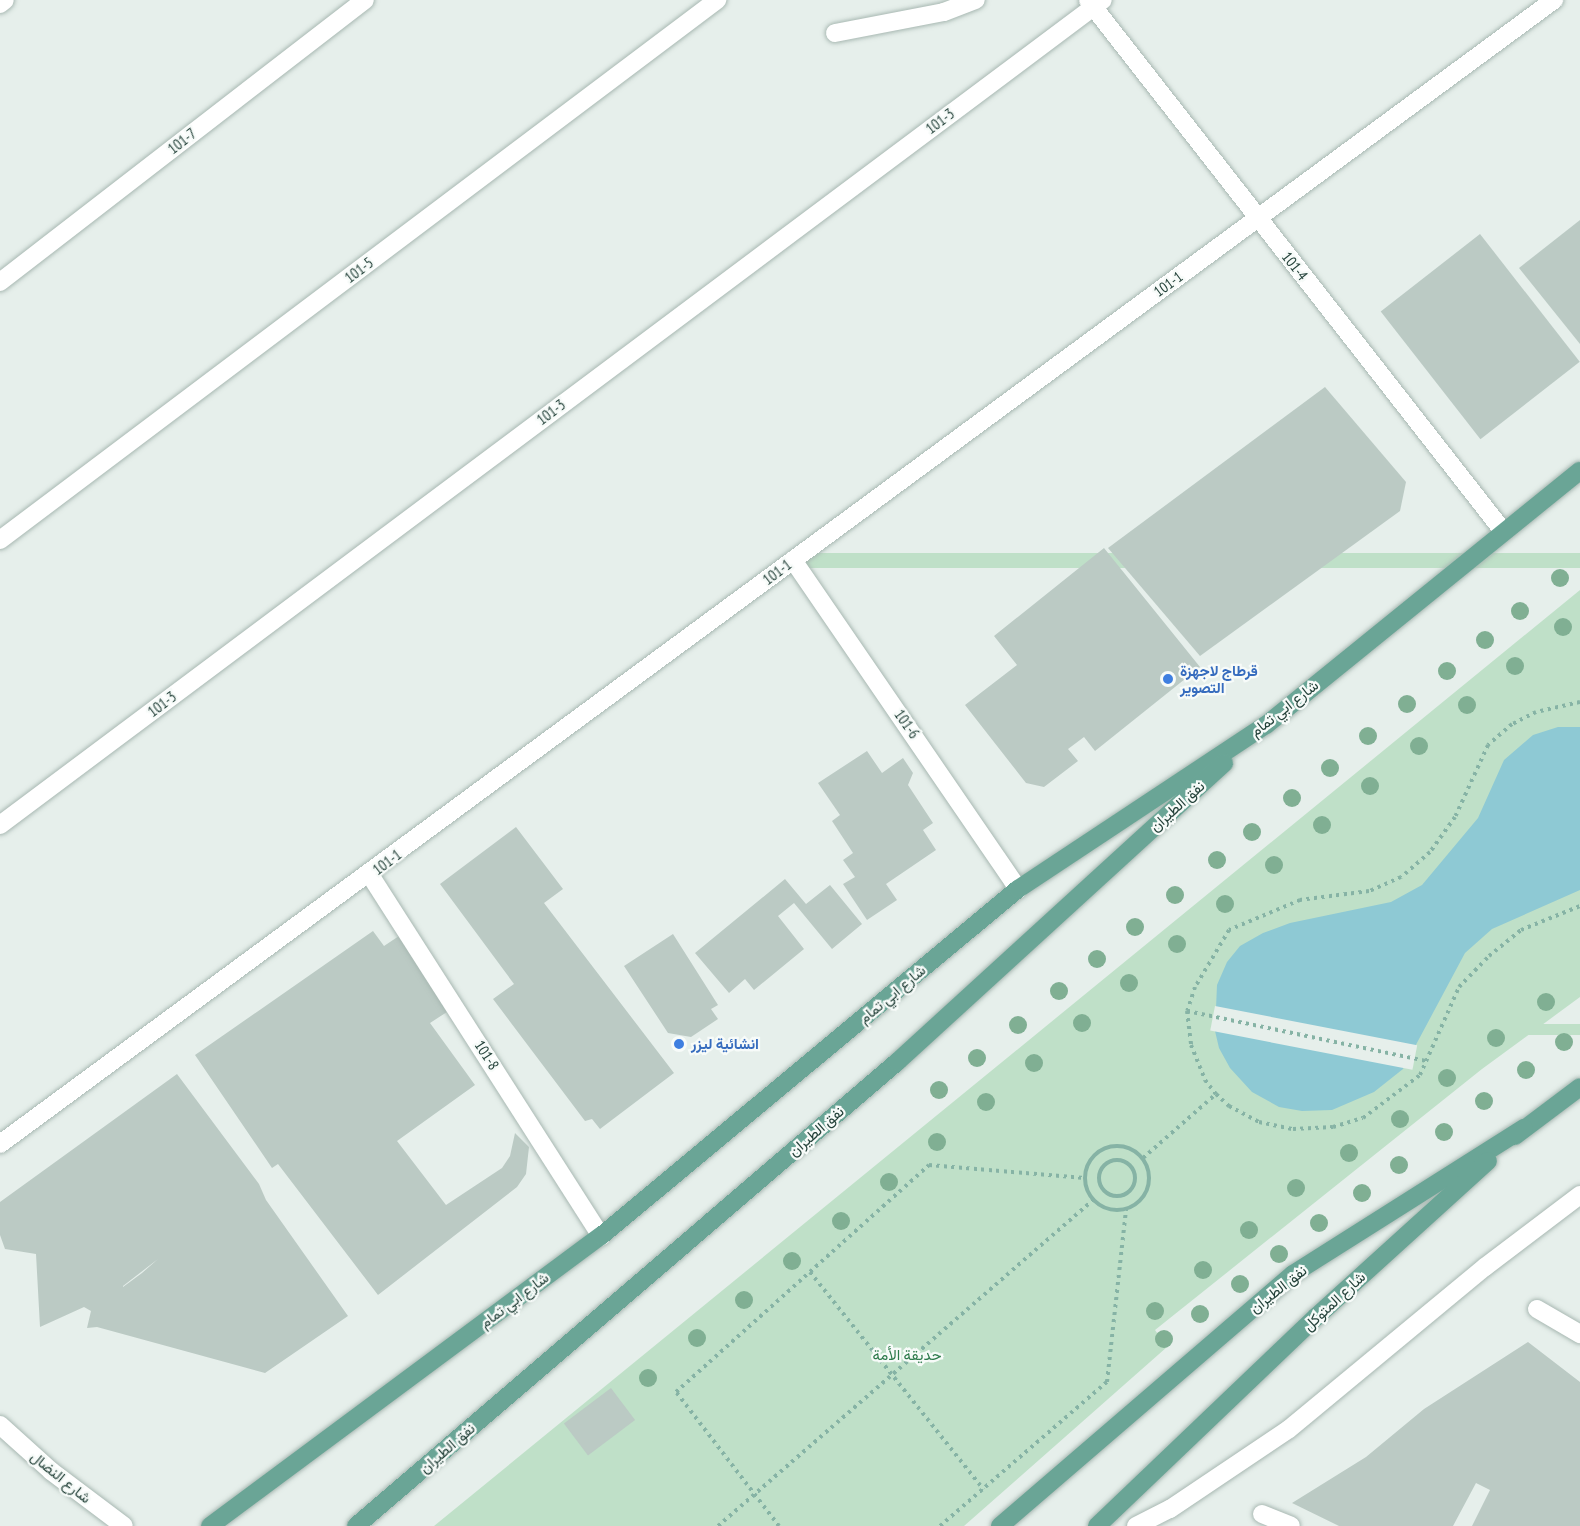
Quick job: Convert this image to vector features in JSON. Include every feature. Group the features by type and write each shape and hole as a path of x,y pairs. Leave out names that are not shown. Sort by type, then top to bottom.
{"main road":[{"name":"شارع ابي تمام","path":"210,1526 600,1236 1018,889 1266,725 1580,471"},
{"name":"نفق الطيران","path":"356,1526 897,1062 1266,725"},
{"name":"شارع المتوكل","path":"1097,1526 1316,1317 1524,1128 1580,1086"},
{"name":"نفق الطيران","path":"1000,1526 1293,1274 1524,1128"}],"street":[{"path":"0,4 5,0"},
{"name":"101-7","path":"0,282 365,0"},
{"name":"101-5","path":"0,540 717,0"},
{"path":"835,33 944,12 976,0"},
{"name":"101-1","path":"0,1144 370,874 1554,0"},
{"name":"101-4","path":"1094,2 1258,218 1503,531"},
{"name":"101-3","path":"0,825 1094,2"},
{"name":"101-6","path":"793,560 1018,889"},
{"name":"101-8","path":"370,874 600,1236"},
{"path":"1136,1526 1170,1509 1289,1429 1485,1267 1580,1195"},
{"path":"1537,1309 1580,1334"},
{"name":"شارع النضال","path":"0,1425 51,1471 124,1526"},
{"path":"1262,1514 1291,1526"}],"path":[{"path":"1580,702 1536,712 1512,724 1488,745 1455,817 1430,852 1401,877 1369,891 1300,900 1229,930 1213,951 1187,1011 1191,1045 1205,1080 1229,1106 1259,1122 1293,1129 1333,1127 1363,1118 1397,1097 1420,1075 1458,987 1521,930 1580,906"},
{"path":"1187,1011 1427,1061"},
{"path":"1143,1158 1216,1094"},
{"path":"1122,1147 1143,1158 1149,1172 1148,1188 1139,1202 1126,1209 1108,1209 1093,1200 1084,1178 1088,1162 1099,1150 1122,1147"},
{"path":"1124,1161 1135,1174 1134,1184 1130,1191 1111,1196 1099,1185 1100,1169 1106,1162 1124,1161"},
{"path":"779,1526 676,1392 929,1165 1084,1178"},
{"path":"718,1526 1093,1200"},
{"path":"940,1526 1107,1382 1126,1209"},
{"path":"810,1272 983,1489"}],"green space":[{"path":"792,553 1580,553 1580,568 792,568"},
{"name":"حديقة الأمة","path":"1580,590 1580,997 1482,1069 1155,1330 1167,1347 964,1526 434,1526"},
{"path":"1066,1024 1580,1024 1580,1035 1066,1035"}],"water":[{"path":"1558,727 1580,727 1580,890 1492,929 1465,953 1403,1069 1374,1092 1332,1110 1302,1111 1279,1107 1252,1092 1230,1068 1219,1048 1215,1031 1217,985 1227,962 1240,946 1263,933 1290,923 1391,902 1422,885 1478,818 1504,760 1533,735"}],"pier":[{"path":"1215,1006 1417,1045 1412,1070 1210,1031"}],"building":[{"path":"1580,220 1580,344 1519,268"},
{"path":"1480,234 1580,362 1480,439 1381,312"},
{"path":"1325,387 1406,482 1400,511 1200,656 1108,548"},
{"path":"1104,548 1200,667 1095,751 1084,737 1068,749 1078,761 1044,787 1026,783 965,705 1017,665 994,636"},
{"path":"867,751 882,773 903,758 913,773 908,785 933,823 923,830 936,850 886,884 897,900 867,920 843,884 855,877 843,860 853,853 832,821 840,815 818,783"},
{"path":"516,827 563,889 544,903 674,1073 600,1129 592,1119 585,1121 493,999 514,984 440,884"},
{"path":"785,879 806,904 830,885 862,924 832,949 794,903 778,916 804,949 754,990 745,979 729,993 695,953"},
{"path":"373,931 384,946 399,936 450,1010 430,1023 475,1085 397,1141 446,1205 502,1168 510,1156 515,1133 529,1147 526,1174 517,1187 378,1295 278,1164 272,1168 195,1055"},
{"path":"673,934 718,1005 711,1009 718,1019 691,1037 668,1033 624,966"},
{"path":"177,1074 259,1184 266,1200 348,1316 265,1373 97,1327 87,1328 91,1311 84,1307 40,1327 36,1254 5,1249 0,1235 0,1202","holes":["158,1259 142,1273 123,1287"]},
{"path":"1528,1342 1580,1382 1580,1526 1472,1526 1490,1490 1476,1483 1453,1526 1339,1526 1292,1503 1366,1457 1424,1409"},
{"path":"611,1388 635,1420 588,1455 564,1424"}],"place":[{"name":"قرطاج لاجهزة التصوير","path":"1168,679"},
{"name":"انشائية ليزر","path":"679,1044"}]}
